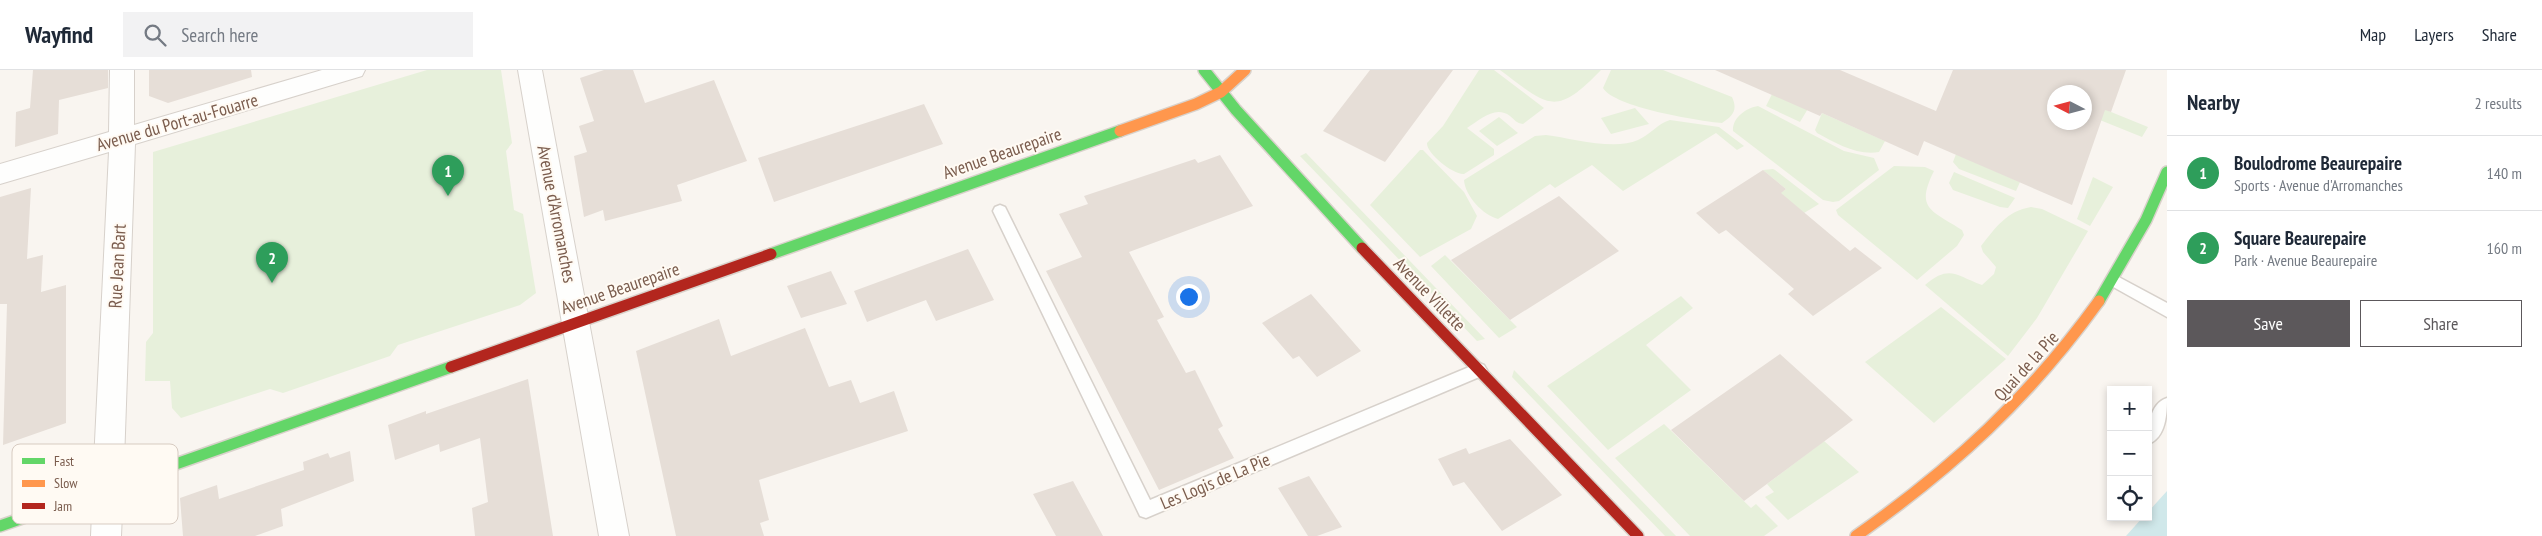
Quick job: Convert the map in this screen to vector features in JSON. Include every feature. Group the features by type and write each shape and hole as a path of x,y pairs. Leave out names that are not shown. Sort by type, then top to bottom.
{"street":[{"name":"Rue Jean Bart","path":"109,444 122,70"},
{"name":"Avenue du Port-au-Fouarre","path":"0,174 353,70"},
{"name":"Avenue d'Arromanches","path":"530,70 614,536"},
{"name":"Avenue Villette","path":"1204,70 1315,199 1638,536"},
{"name":"Avenue Beaurepaire","path":"178,453 576,322 1196,104 1221,92 1245,70"},
{"name":"Quai de la Pie","path":"1856,536 1882,519 1982,440 2038,384 2077,336 2113,280 2146,220 2167,172"},
{"name":"Avenue Beaurepaire","path":"0,526 12,520"}],"lane":[{"name":"Les Logis de La Pie","path":"1000,211 1146,510 1479,370"},
{"path":"2113,280 2167,311"},
{"path":"2152,431 2167,405"}],"green space":[{"path":"427,70 501,70 512,143 506,151 514,210 523,214 536,293 520,305 398,345 390,356 283,393 270,389 181,418 172,408 170,381 145,381 146,342 153,333 153,152"},
{"path":"1479,70 1494,70 1544,108 1523,124 1499,112 1482,118 1467,128 1494,149 1494,155 1464,174 1453,171 1441,163 1431,152 1427,143 1443,126"},
{"path":"1500,70 1601,70 1573,95 1561,101 1551,102 1530,92"},
{"path":"1611,70 1663,70 1732,97 1735,106 1729,118 1722,123 1677,116 1639,107 1610,95 1603,88"},
{"path":"1773,92 1809,107 1800,122 1766,106"},
{"path":"2092,104 2148,127 2142,137 2092,117"},
{"path":"1758,106 1844,151 1874,158 1879,170 1839,201 1823,200 1733,131 1733,126 1741,114"},
{"path":"1635,108 1649,124 1611,134 1601,118"},
{"path":"1822,113 1885,141 1879,152 1871,153 1855,150 1817,133 1815,130"},
{"path":"1499,117 1518,133 1497,146 1479,131"},
{"path":"1670,120 1719,127 1744,146 1737,150 1716,133 1623,191 1592,165 1555,188 1550,184 1498,219 1486,213 1476,204 1465,186 1464,180 1535,136 1546,135 1605,144 1628,143 1642,138 1661,124"},
{"path":"1420,150 1423,150 1464,192 1477,216 1471,229 1420,257 1370,205"},
{"path":"1306,153 1485,339 1477,341 1300,156"},
{"path":"1956,154 2020,182 2016,191 1959,169 1953,162"},
{"path":"1894,166 1925,167 1934,171 1928,184 1926,201 1935,213 1962,230 1964,235 1957,246 1917,280 1838,215 1836,210"},
{"path":"1773,169 1819,204 1804,213 1780,193 1786,189 1763,170"},
{"path":"1954,172 2015,198 2008,208 2000,207 1953,190 1949,183"},
{"path":"2093,177 2113,187 2090,226 2077,219"},
{"path":"2031,207 2042,209 2088,231 2037,318 2008,356 1925,285 1947,273 1982,285 1994,274 1996,267 1983,252 1981,246 1997,226 2009,216"},
{"path":"1445,255 1517,327 1499,338 1431,266"},
{"path":"1681,296 1693,308 1646,345 1691,390 1608,450 1547,386"},
{"path":"1941,307 2006,359 1934,423 1865,362"},
{"path":"1514,370 1676,536 1665,536 1512,377"},
{"path":"1664,424 1751,508 1756,504 1778,526 1764,536 1690,536 1615,458"},
{"path":"1824,441 1859,472 1788,520 1765,497 1774,492 1767,484"}],"water":[{"path":"2167,491 2167,536 2126,536 2139,521 2152,521 2152,508"}],"building":[{"path":"33,70 108,70 108,88 59,100 58,134 15,147 16,112 30,108"},
{"path":"149,70 251,70 252,77 168,103 149,96"},
{"path":"604,70 633,70 645,103 714,80 747,161 677,185 682,201 605,221 603,210 584,217 574,156 587,152 579,126 594,121 580,78"},
{"path":"1370,70 1453,70 1385,162 1323,131"},
{"path":"1715,70 1840,70 1936,111 1953,70 2126,70 2111,112 2105,110 2072,205 1924,141 1918,156 1822,113 1820,116"},
{"path":"924,104 943,144 774,202 758,158"},
{"path":"1220,155 1253,206 1129,252 1164,317 1157,320 1186,373 1195,370 1223,426 1218,429 1234,458 1159,490 1046,271 1082,257 1059,214 1088,204 1084,196 1195,159 1198,163"},
{"path":"1763,170 1786,189 1781,193 1850,251 1855,247 1882,268 1813,316 1788,294 1794,289 1726,230 1719,234 1696,213"},
{"path":"31,188 27,259 43,255 41,292 66,285 66,423 3,445 7,304 0,304 0,197"},
{"path":"1559,196 1619,251 1510,320 1451,260"},
{"path":"968,249 994,300 936,321 926,300 867,322 854,291"},
{"path":"831,271 847,304 801,318 787,286"},
{"path":"1311,294 1361,351 1317,377 1299,356 1293,359 1262,323"},
{"path":"719,319 731,356 805,328 829,387 851,380 860,403 894,391 908,431 759,480 769,520 760,523 764,536 676,536 636,351"},
{"path":"1780,354 1853,420 1744,501 1671,430"},
{"path":"528,379 553,536 475,536 472,508 488,502 480,438 440,452 439,444 395,460 388,425"},
{"path":"1510,439 1562,495 1502,531 1464,482 1453,486 1438,459 1466,448 1469,454"},
{"path":"350,451 354,481 281,509 283,526 255,536 183,536 180,498 217,485 219,499 304,470 303,462 328,453 330,458"},
{"path":"1309,476 1342,527 1317,536 1308,536 1278,488"},
{"path":"1073,481 1103,536 1056,536 1033,494"}],"traffic: fast":[{"path":"1204,70 1236,110 1362,248"},
{"path":"771,254 1120,131"},
{"path":"2099,301 2146,220 2167,172"},
{"path":"178,463 451,367"},
{"path":"0,526 12,522"}],"traffic: slow":[{"path":"1120,131 1196,104 1221,92 1245,70"},
{"path":"1856,536 1926,485 2019,401 2047,370 2099,301"}],"traffic: jam":[{"path":"1362,248 1638,536"},
{"path":"451,367 771,254"}],"place":[{"name":"Boulodrome Beaurepaire","path":"448,196"},
{"name":"Square Beaurepaire","path":"272,283"}]}
